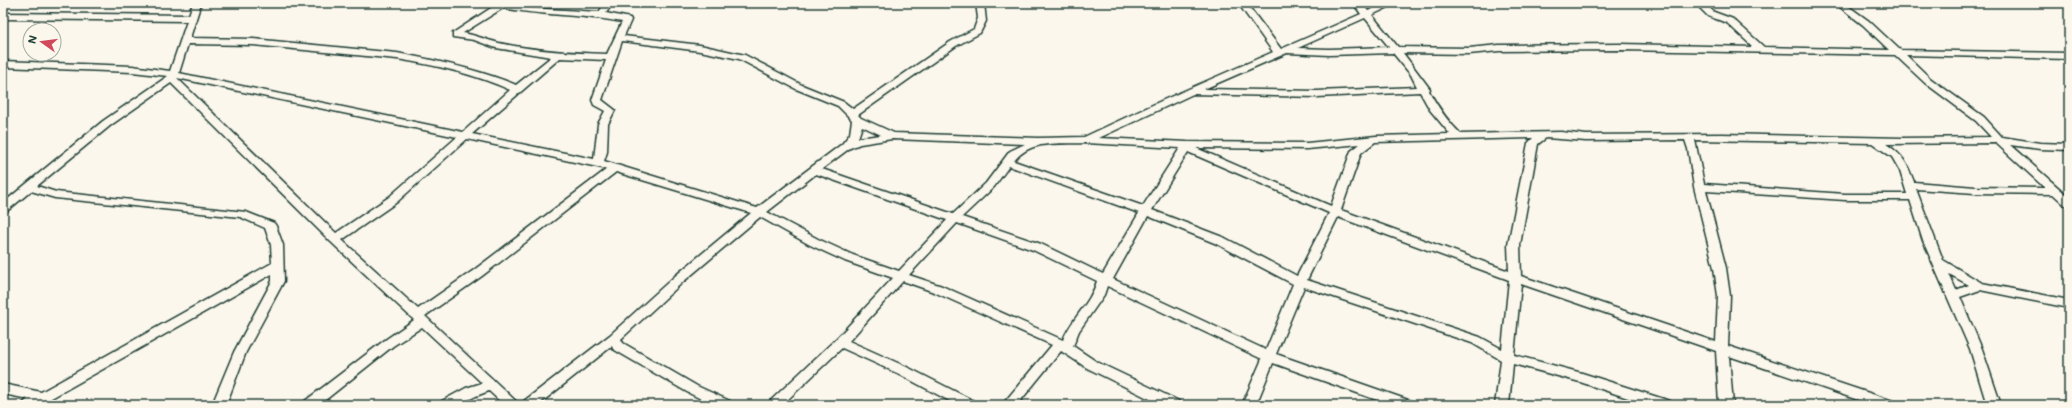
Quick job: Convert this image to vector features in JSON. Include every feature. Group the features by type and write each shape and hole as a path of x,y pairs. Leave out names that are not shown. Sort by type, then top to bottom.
{"street":[{"path":"3,209 106,125 172,76 197,3"},
{"path":"601,15 609,3"},
{"path":"855,117 953,44 977,31 980,28 982,19 980,3"},
{"path":"1242,3 1282,51 1469,51 1499,48 1560,47 1898,52 1994,56 2069,56"},
{"path":"1357,3 1425,90 1441,118 1458,136"},
{"path":"1086,140 1282,51 1393,3"},
{"path":"1699,3 1711,14 1730,21 1762,50"},
{"path":"1839,3 1866,23 1928,82 1980,119 2000,140 2056,192 2069,202"},
{"path":"598,163 603,148 603,124 608,118 610,110 597,104 597,100 612,57 612,53 627,20 601,15 550,13 496,4 456,35 476,38 496,45 558,55 612,57"},
{"path":"3,16 192,18"},
{"path":"619,38 687,46 742,57 799,87 841,104 855,117 892,136"},
{"path":"184,41 254,42 332,49 341,52 397,56 420,60 499,81 517,89"},
{"path":"335,238 352,229 386,205 517,89 558,55"},
{"path":"3,64 132,69 598,163 759,212 814,242 849,258 938,289 1060,344 1092,365 1174,405"},
{"path":"172,76 335,238 513,405"},
{"path":"1191,92 1318,94 1425,90"},
{"path":"529,405 602,347 616,342 679,279 759,212 846,146 854,138 855,117"},
{"path":"1516,135 1528,144 1532,150"},
{"path":"846,146 858,141 892,136 1038,141 1086,140 1186,146 1307,146 1376,139 1544,135 1586,138 1775,138 1874,141 2000,140 2040,146 2069,147"},
{"path":"1502,405 1505,392 1507,358 1513,314 1515,278 1514,245 1533,143 1544,135"},
{"path":"1689,138 1693,149 1699,187 1720,268 1724,296 1722,349 1726,405"},
{"path":"1249,405 1300,282 1335,212 1356,151 1376,139"},
{"path":"774,405 840,342 956,218 990,185 1014,153 1038,141"},
{"path":"1874,141 1896,155 1905,171 1938,262 1976,349 1994,405"},
{"path":"1896,155 1903,141"},
{"path":"1009,405 1073,330 1100,292 1105,280 1145,211 1186,146"},
{"path":"1186,146 1335,212 1515,278 1888,405"},
{"path":"1007,162 1145,211 1221,241 1300,282 1476,340 1507,358 1582,378 1665,405"},
{"path":"310,405 419,318 615,168"},
{"path":"814,170 1037,247 1270,357 1406,405"},
{"path":"30,187 55,195 242,214 270,226 277,245 278,280 240,352 219,405"},
{"path":"1699,187 1845,198 1911,191 1975,190 2056,192"},
{"path":"1938,262 1979,286 2069,304"},
{"path":"28,405 278,265"},
{"path":"1100,292 1118,286"},
{"path":"1953,295 1979,286"},
{"path":"616,342 692,389 726,405"},
{"path":"840,342 904,371 968,405"},
{"path":"447,405 471,392 492,385"},
{"path":"3,389 42,397"}]}
